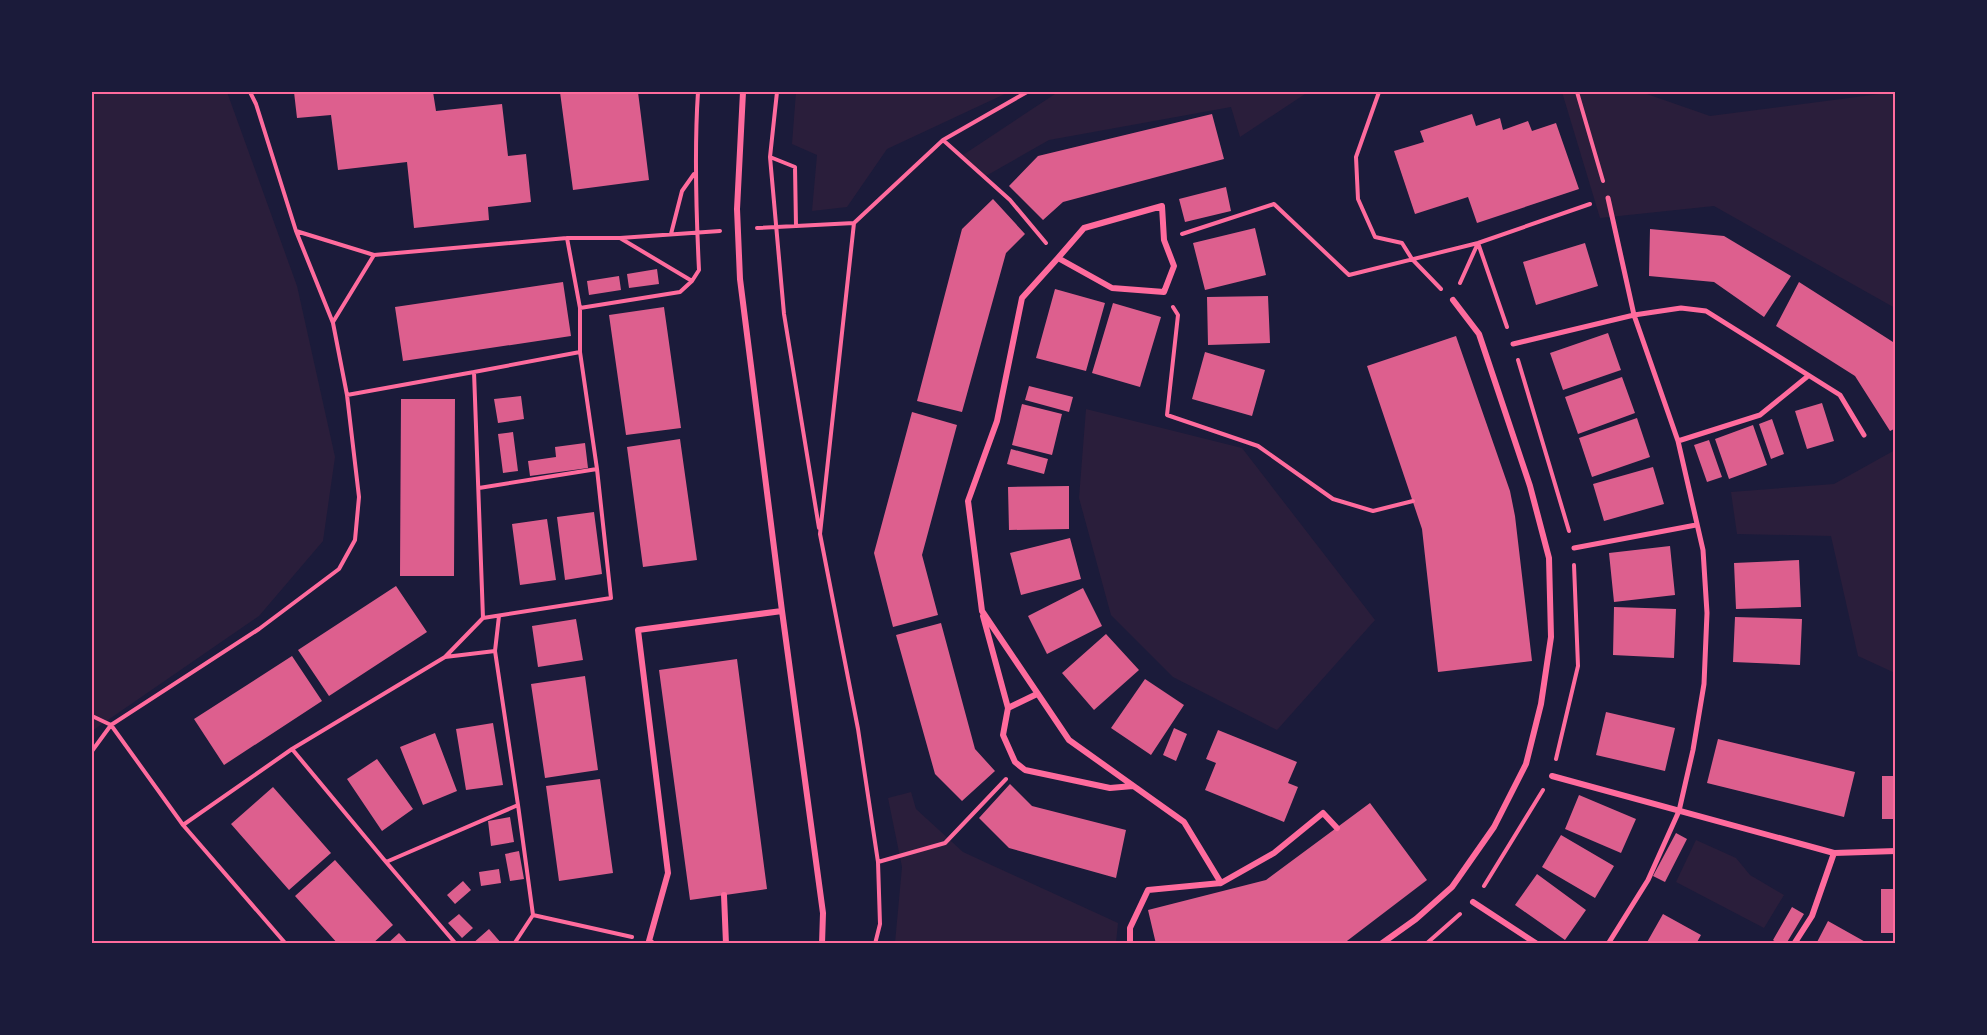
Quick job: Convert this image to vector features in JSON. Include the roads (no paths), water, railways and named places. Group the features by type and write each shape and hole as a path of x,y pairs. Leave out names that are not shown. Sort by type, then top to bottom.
{"street":[{"path":"744,92 737,209 740,279 823,913 822,944"},
{"path":"1608,198 1634,315 1678,441 1703,550 1707,613 1704,684 1693,750 1679,811 1648,880 1608,944"},
{"path":"1058,258 1112,288 1164,292 1174,266 1164,240 1162,206 1084,228 1022,298 997,421 968,501 982,611 1008,708 1003,735 1015,762 1025,770 1110,788 1134,786"},
{"path":"1381,944 1416,919 1452,887 1494,827 1526,764 1541,704 1551,637 1549,558 1530,486 1479,334 1453,300"},
{"path":"1513,344 1634,315 1681,308 1706,311 1840,394 1864,435"},
{"path":"1678,441 1760,415 1808,376"},
{"path":"1574,548 1696,525"},
{"path":"651,942 668,873 638,630 782,611"},
{"path":"982,611 1069,740 1184,822 1221,883"},
{"path":"1008,708 1037,694"},
{"path":"1552,776 1833,853 1896,851"},
{"path":"1130,944 1130,928 1148,890 1221,883 1274,853 1323,813 1337,828"},
{"path":"1794,944 1812,916 1833,853"},
{"path":"724,895 726,944"},
{"path":"1473,902 1537,944"}]}
